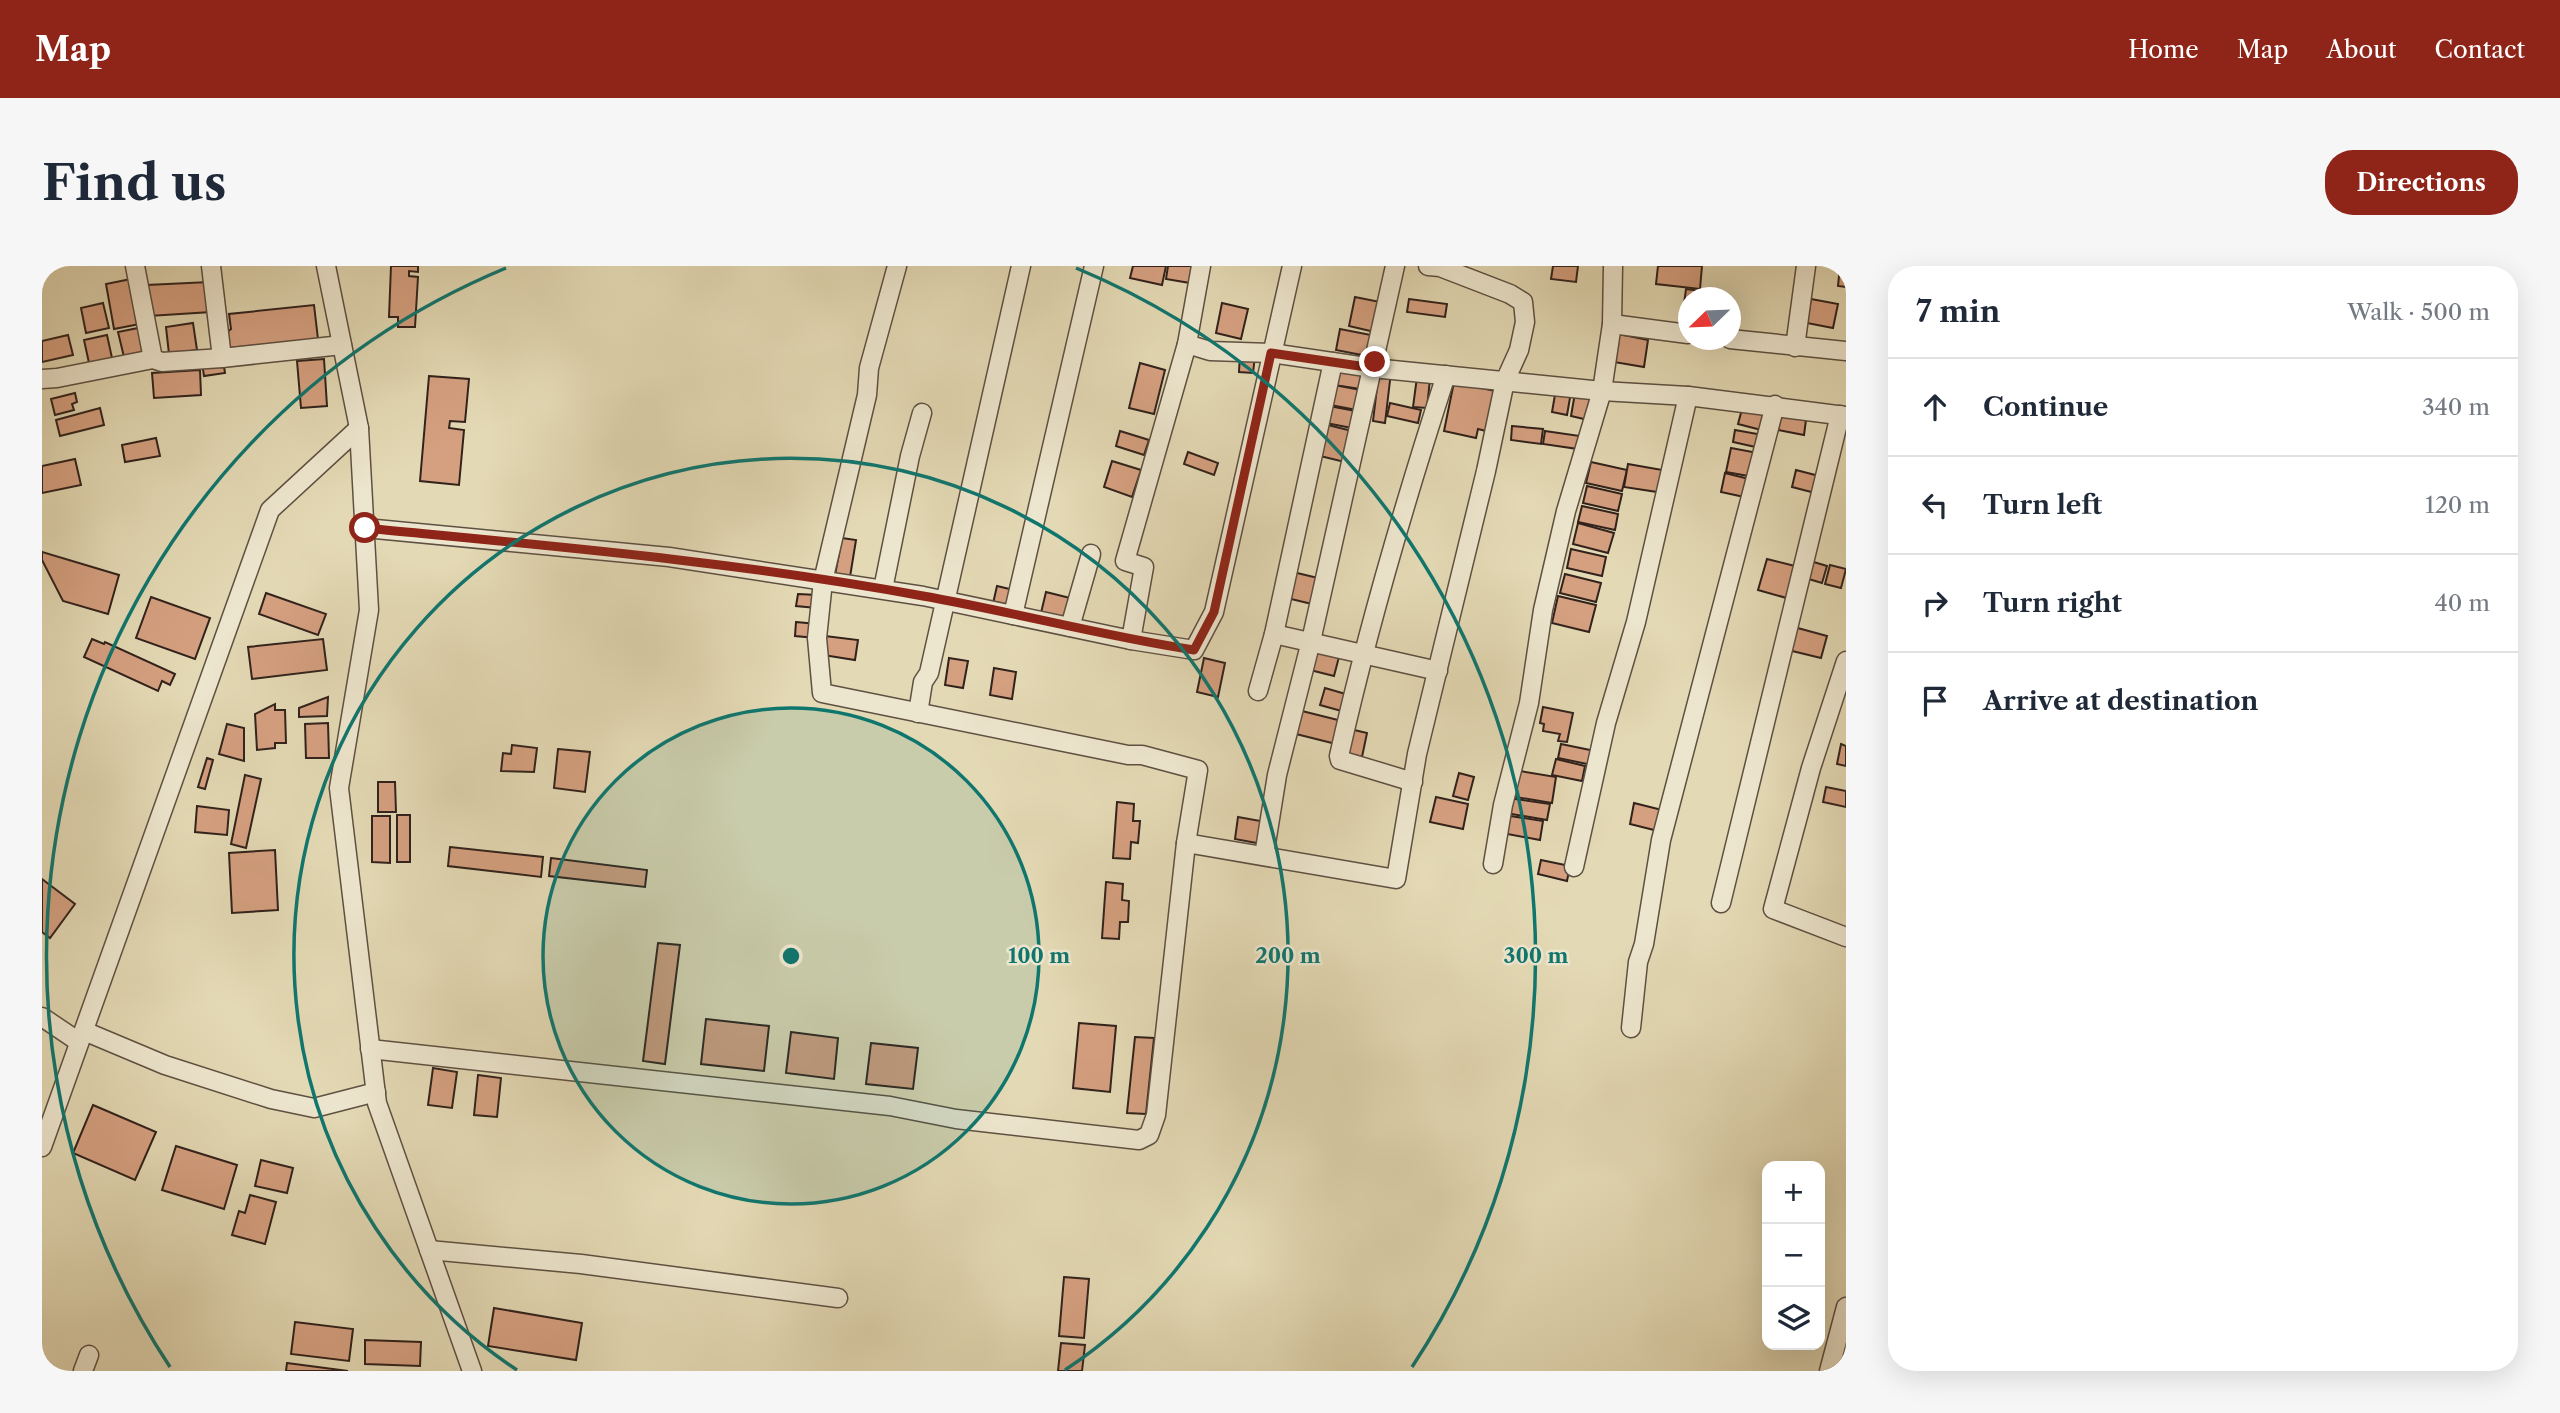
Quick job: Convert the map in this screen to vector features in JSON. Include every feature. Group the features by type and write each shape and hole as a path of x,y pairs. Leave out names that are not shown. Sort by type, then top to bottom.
{"street":[{"path":"135,266 153,359"},
{"path":"211,266 222,358"},
{"path":"326,266 359,428 369,610 339,788 377,1103 472,1371"},
{"path":"370,1049 890,1106 956,1119 1139,1140 1149,1135 1156,1115 1186,843 1198,770 1142,755 1128,755 822,693 817,638 823,581 867,395 869,368 897,266"},
{"path":"918,713 923,682 929,673 947,601 1021,266"},
{"path":"1013,615 1094,266"},
{"path":"1131,640 1144,567 1125,561 1187,344 1201,266"},
{"path":"365,528 669,557 947,601 1131,640 1194,650 1214,612 1292,266"},
{"path":"1264,856 1277,775 1311,641 1395,266"},
{"path":"1186,843 1396,879 1417,754 1505,382 1518,350 1525,322 1523,302 1510,294 1436,266"},
{"path":"1493,864 1503,806 1530,703 1546,597 1566,511 1602,391 1612,324 1613,266"},
{"path":"1795,347 1806,266"},
{"path":"1612,324 1678,333"},
{"path":"1741,340 1846,351"},
{"path":"1187,344 1210,351 1271,353 1373,368 1602,391 1688,396 1843,415 1721,903"},
{"path":"42,379 153,359 162,362 222,358 342,345"},
{"path":"1258,691 1275,634 1333,362"},
{"path":"1413,782 1339,758 1362,653 1406,496 1446,375"},
{"path":"1574,867 1606,723 1636,622 1688,396"},
{"path":"1631,1028 1638,962 1644,944 1661,840 1775,405"},
{"path":"883,590 910,456 922,413"},
{"path":"42,1147 270,510 359,428"},
{"path":"1070,627 1091,554"},
{"path":"1275,634 1438,671"},
{"path":"1846,661 1811,768 1773,909 1846,937"},
{"path":"42,1017 82,1036 271,1099 314,1108 376,1092"},
{"path":"429,1250 581,1264 838,1298"},
{"path":"1829,1371 1846,1307"}],"building":[{"path":"391,266 418,266 418,272 409,271 409,276 418,277 415,327 398,327 398,317 389,317"},
{"path":"1133,266 1166,266 1162,285 1130,278"},
{"path":"1168,266 1199,266 1196,284 1166,279"},
{"path":"1553,266 1578,266 1576,282 1551,279"},
{"path":"1658,266 1702,266 1700,287 1656,284"},
{"path":"1840,266 1846,266 1846,287 1838,286"},
{"path":"136,278 145,323 114,329 106,284"},
{"path":"209,282 211,312 149,316 147,285"},
{"path":"1355,297 1385,303 1379,333 1349,326"},
{"path":"1409,299 1447,304 1445,317 1407,312"},
{"path":"1811,299 1838,304 1833,328 1807,323"},
{"path":"103,303 109,328 86,333 81,308"},
{"path":"1222,303 1248,309 1241,339 1216,333"},
{"path":"314,305 318,339 229,348 229,314"},
{"path":"193,323 197,350 169,354 166,327"},
{"path":"143,327 148,351 124,357 118,332"},
{"path":"1340,329 1376,336 1372,357 1336,350"},
{"path":"1619,334 1648,340 1644,367 1614,362"},
{"path":"68,335 73,355 42,362 42,341"},
{"path":"107,335 112,358 89,363 84,340"},
{"path":"1240,354 1255,356 1253,373 1239,372"},
{"path":"324,359 327,406 301,408 297,361"},
{"path":"223,360 225,373 204,376 202,363"},
{"path":"1140,363 1165,370 1154,414 1129,408"},
{"path":"1336,365 1369,371 1367,390 1334,385"},
{"path":"200,370 201,395 154,398 152,373"},
{"path":"1379,371 1391,372 1385,423 1373,421"},
{"path":"429,376 469,379 465,422 450,421 449,428 464,430 459,485 420,481"},
{"path":"1417,377 1430,379 1427,408 1413,407"},
{"path":"1454,382 1495,391 1486,431 1478,429 1476,438 1444,431"},
{"path":"1329,384 1366,391 1362,411 1325,404"},
{"path":"1556,389 1571,392 1567,415 1552,412"},
{"path":"75,393 77,402 72,404 74,410 55,415 51,399"},
{"path":"1575,393 1592,396 1588,420 1571,416"},
{"path":"1390,403 1421,410 1418,423 1387,416"},
{"path":"1329,406 1361,412 1357,429 1326,423"},
{"path":"100,408 104,425 60,436 56,420"},
{"path":"1742,409 1769,415 1765,431 1738,424"},
{"path":"1781,415 1806,420 1804,435 1778,430"},
{"path":"1324,424 1356,432 1349,463 1316,455"},
{"path":"1512,426 1543,429 1541,444 1511,440"},
{"path":"1735,430 1763,435 1760,448 1733,442"},
{"path":"1120,431 1149,440 1144,455 1116,446"},
{"path":"1545,431 1580,436 1578,449 1543,444"},
{"path":"156,438 160,456 125,462 122,445"},
{"path":"1731,448 1758,453 1754,477 1726,472"},
{"path":"1188,452 1218,463 1214,475 1184,464"},
{"path":"75,459 81,485 42,493 42,466"},
{"path":"1112,461 1141,470 1132,497 1104,487"},
{"path":"1591,462 1627,470 1622,491 1586,483"},
{"path":"1628,464 1668,471 1664,493 1624,487"},
{"path":"1796,470 1823,477 1819,494 1792,487"},
{"path":"1725,473 1753,480 1749,498 1721,492"},
{"path":"1587,486 1622,494 1618,511 1583,503"},
{"path":"1582,506 1618,514 1615,530 1578,522"},
{"path":"1578,523 1614,533 1608,553 1573,544"},
{"path":"842,538 856,540 850,577 835,575"},
{"path":"1571,549 1606,557 1602,576 1567,568"},
{"path":"42,552 119,575 108,614 63,601 42,560"},
{"path":"1767,559 1799,567 1790,599 1758,590"},
{"path":"1807,560 1827,566 1822,583 1802,577"},
{"path":"1830,565 1846,569 1841,588 1825,584"},
{"path":"1293,572 1322,579 1316,605 1287,598"},
{"path":"1565,574 1601,583 1596,602 1560,593"},
{"path":"997,586 1018,591 1013,613 992,608"},
{"path":"1046,592 1074,599 1068,624 1040,617"},
{"path":"266,593 326,614 318,635 259,614"},
{"path":"798,594 817,595 816,608 796,606"},
{"path":"1558,596 1596,605 1589,632 1552,623"},
{"path":"151,597 210,618 195,659 136,638"},
{"path":"796,622 817,624 816,638 795,636"},
{"path":"1794,627 1827,636 1821,658 1788,650"},
{"path":"825,636 858,640 855,660 823,655"},
{"path":"92,639 104,644 105,642 175,674 170,685 162,681 158,691 84,657"},
{"path":"323,639 327,670 252,679 248,647"},
{"path":"1316,648 1340,653 1334,676 1310,670"},
{"path":"949,658 968,661 963,688 945,685"},
{"path":"1204,658 1225,663 1218,697 1197,692"},
{"path":"994,668 1016,672 1012,699 990,695"},
{"path":"1325,688 1349,695 1345,712 1320,705"},
{"path":"328,697 327,716 299,717 299,708"},
{"path":"275,704 275,710 285,710 286,743 275,743 275,748 257,750 255,714"},
{"path":"1543,707 1573,713 1567,742 1558,741 1560,734 1543,731 1544,724 1540,723"},
{"path":"1302,711 1346,722 1340,745 1296,734"},
{"path":"328,723 329,758 306,758 305,724"},
{"path":"227,724 244,728 244,761 219,754"},
{"path":"1350,729 1367,733 1362,757 1345,753"},
{"path":"1561,744 1595,751 1592,765 1558,758"},
{"path":"1841,744 1846,746 1846,766 1837,764"},
{"path":"512,745 537,748 534,772 501,771 503,753 511,754"},
{"path":"558,749 590,752 585,792 554,788"},
{"path":"207,758 213,760 205,789 198,787"},
{"path":"1556,759 1585,766 1582,781 1552,775"},
{"path":"1514,770 1556,777 1552,803 1510,796"},
{"path":"1459,773 1474,777 1468,800 1453,796"},
{"path":"245,775 261,779 246,848 231,844"},
{"path":"378,782 395,782 396,812 378,812"},
{"path":"1826,787 1846,791 1846,807 1823,802"},
{"path":"1436,797 1468,804 1463,829 1430,822"},
{"path":"1508,798 1550,804 1547,820 1506,813"},
{"path":"1117,802 1134,804 1133,821 1140,821 1138,843 1131,842 1130,859 1113,858"},
{"path":"1634,803 1662,810 1658,831 1630,824"},
{"path":"197,806 229,810 227,835 195,832"},
{"path":"397,815 410,815 410,862 397,862"},
{"path":"1504,815 1543,821 1540,840 1502,833"},
{"path":"372,816 390,816 390,863 372,862"},
{"path":"1238,817 1266,822 1262,844 1235,839"},
{"path":"450,847 543,857 541,877 448,866"},
{"path":"275,850 278,910 232,913 229,853"},
{"path":"551,858 647,870 645,887 549,876"},
{"path":"1541,860 1570,866 1567,881 1538,874"},
{"path":"42,879 75,904 50,938 42,932"},
{"path":"1106,882 1123,884 1122,900 1129,901 1128,922 1120,922 1119,939 1102,938"},
{"path":"658,943 680,945 665,1064 643,1061"},
{"path":"706,1019 769,1026 764,1071 701,1064"},
{"path":"1079,1023 1116,1026 1110,1092 1073,1088"},
{"path":"791,1032 838,1038 834,1079 786,1073"},
{"path":"1135,1037 1154,1038 1146,1114 1127,1113"},
{"path":"871,1043 918,1048 913,1089 866,1084"},
{"path":"433,1068 457,1072 452,1108 428,1105"},
{"path":"478,1075 501,1078 497,1117 474,1115"},
{"path":"93,1105 156,1132 135,1180 73,1153"},
{"path":"176,1146 237,1165 224,1209 162,1190"},
{"path":"261,1160 293,1168 287,1193 255,1186"},
{"path":"250,1195 276,1202 265,1244 232,1235 239,1211 245,1213"},
{"path":"1064,1277 1089,1279 1084,1338 1059,1336"},
{"path":"494,1308 582,1323 576,1360 488,1346"},
{"path":"295,1322 353,1329 349,1361 291,1354"},
{"path":"365,1340 421,1342 420,1366 365,1364"},
{"path":"1061,1343 1085,1345 1082,1371 1058,1371"},
{"path":"287,1363 348,1371 286,1371"}],"route":[{"path":"365,528 669,557 923,596 1131,640 1194,650 1214,612 1271,353 1373,368 1375,362"}]}
